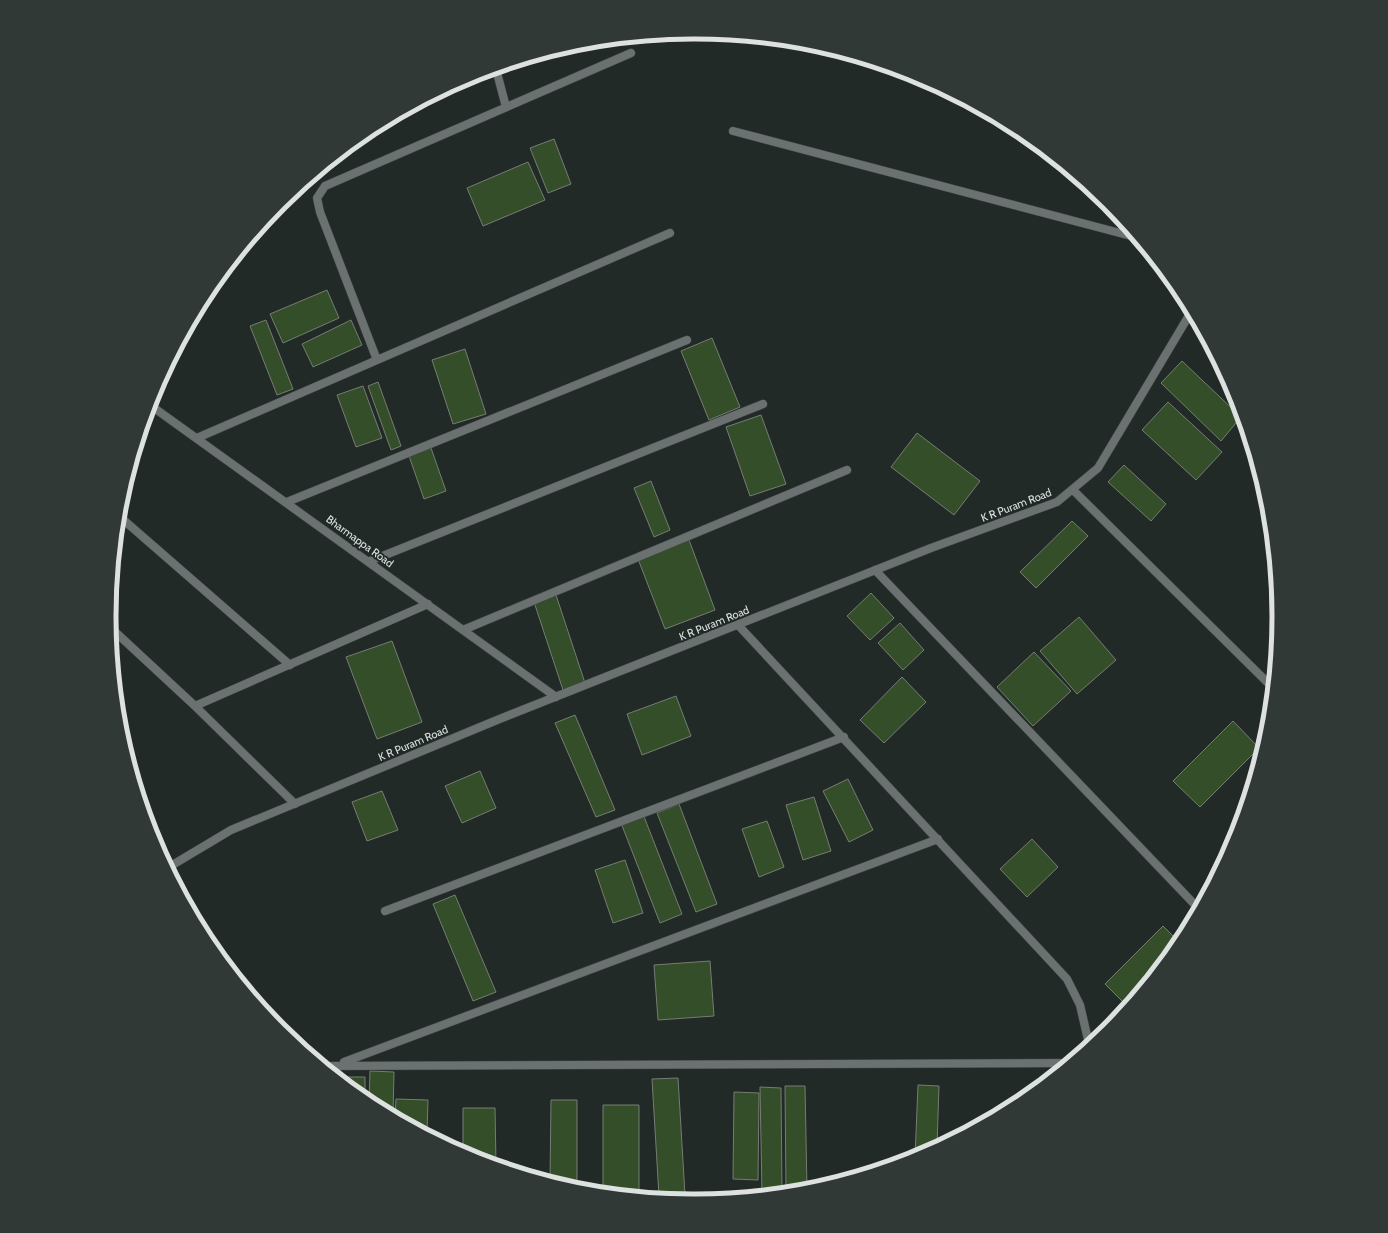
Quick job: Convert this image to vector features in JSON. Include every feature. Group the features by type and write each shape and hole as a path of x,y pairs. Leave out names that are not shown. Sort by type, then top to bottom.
{"street":[{"path":"377,360 320,212 317,198 324,186 631,53"},
{"path":"497,74 506,106"},
{"path":"733,131 1127,235"},
{"path":"197,438 670,233"},
{"name":"K R Puram Road","path":"173,864 231,830 556,697 875,570 1057,502 1098,468 1188,318"},
{"path":"287,502 687,340"},
{"path":"370,561 762,404"},
{"name":"Bharmappa Road","path":"155,409 370,561 556,697"},
{"path":"463,630 847,470"},
{"path":"1073,490 1268,683"},
{"path":"125,521 290,665"},
{"path":"875,570 1194,904"},
{"path":"195,706 428,604"},
{"path":"738,625 844,737 1067,979 1080,1005 1088,1038"},
{"path":"117,633 195,706 295,804"},
{"path":"385,911 844,737"},
{"path":"338,1065 938,839"},
{"path":"331,1066 1060,1063"}],"building":[{"path":"554,139 571,184 548,193 530,148"},
{"path":"528,162 545,200 483,226 467,188"},
{"path":"327,290 339,318 283,343 270,314"},
{"path":"266,320 293,389 277,395 250,326"},
{"path":"351,320 362,345 313,367 302,344"},
{"path":"712,338 740,407 709,420 681,351"},
{"path":"465,349 486,414 453,424 432,360"},
{"path":"1182,361 1233,409 1237,421 1221,441 1161,383"},
{"path":"378,382 401,446 391,450 368,386"},
{"path":"363,386 382,438 356,447 337,395"},
{"path":"1168,402 1222,452 1196,480 1142,430"},
{"path":"761,415 786,484 750,496 726,427"},
{"path":"917,433 980,481 954,515 891,467"},
{"path":"431,448 446,491 424,499 409,456"},
{"path":"1124,465 1166,504 1151,521 1108,482"},
{"path":"651,481 670,530 654,537 634,488"},
{"path":"1072,521 1088,536 1036,588 1020,572"},
{"path":"689,540 715,610 665,629 638,559"},
{"path":"871,593 894,618 870,640 847,616"},
{"path":"556,595 585,683 563,690 534,602"},
{"path":"1079,617 1116,660 1077,694 1040,651"},
{"path":"900,623 924,650 903,670 878,643"},
{"path":"392,641 422,722 377,739 346,657"},
{"path":"1034,652 1071,691 1033,726 997,687"},
{"path":"902,677 926,702 884,743 860,720"},
{"path":"676,696 691,736 642,755 627,714"},
{"path":"575,715 615,810 596,817 555,723"},
{"path":"1233,721 1256,745 1255,752 1200,807 1173,781"},
{"path":"480,771 496,808 462,823 445,786"},
{"path":"848,779 873,830 849,842 823,791"},
{"path":"382,791 398,830 367,841 352,802"},
{"path":"814,797 831,851 803,860 786,805"},
{"path":"679,804 717,904 696,912 657,813"},
{"path":"643,814 682,914 660,923 621,823"},
{"path":"767,821 784,867 759,877 742,829"},
{"path":"1032,839 1058,867 1027,897 1000,869"},
{"path":"625,860 643,913 613,923 595,870"},
{"path":"455,895 496,992 473,1001 433,904"},
{"path":"1163,926 1174,937 1152,968 1123,1002 1105,984"},
{"path":"710,961 714,1016 658,1020 654,965"},
{"path":"370,1071 394,1072 393,1110 369,1094"},
{"path":"345,1077 365,1077 365,1091"},
{"path":"678,1078 685,1194 659,1193 652,1079"},
{"path":"918,1085 939,1086 937,1140 915,1150"},
{"path":"785,1086 805,1086 807,1183 786,1186"},
{"path":"760,1087 781,1088 782,1187 762,1190"},
{"path":"734,1092 759,1093 758,1180 733,1179"},
{"path":"396,1099 428,1100 427,1128 405,1117 395,1111"},
{"path":"551,1100 577,1100 577,1182 550,1175"},
{"path":"603,1105 639,1105 639,1190 603,1186"},
{"path":"463,1108 495,1108 496,1159 463,1145"}]}
